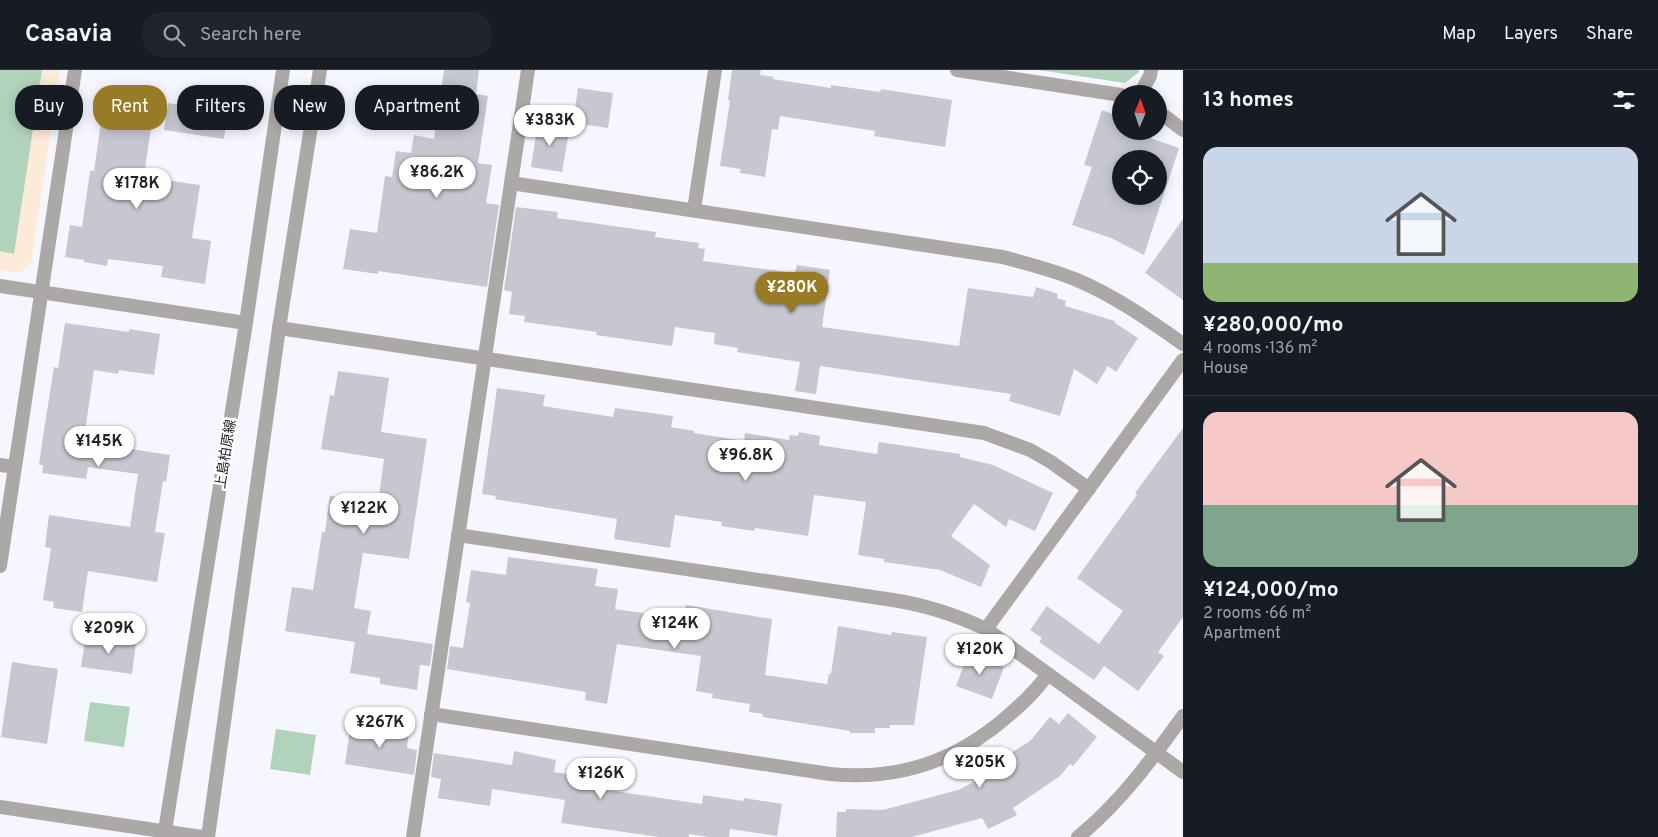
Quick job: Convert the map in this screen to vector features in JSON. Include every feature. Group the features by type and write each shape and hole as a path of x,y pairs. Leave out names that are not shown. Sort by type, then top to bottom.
{"street":[{"path":"0,566 75,70"},
{"name":"上島柏原線","path":"165,834 246,323 282,70"},
{"path":"208,837 279,328 320,70"},
{"path":"412,837 528,70"},
{"path":"694,210 715,70"},
{"path":"957,70 1112,93"},
{"path":"1145,85 1151,70"},
{"path":"1168,119 1183,130"},
{"path":"510,183 1003,257 1077,280 1112,297 1146,317 1183,344"},
{"path":"0,286 246,323"},
{"path":"279,328 984,434 1030,450 1051,462 1088,489"},
{"path":"986,629 1183,360"},
{"path":"0,465 15,467"},
{"path":"458,535 903,601 950,614 986,629 1183,772"},
{"path":"431,714 830,774 871,775 912,769 931,763 968,746 1001,722 1035,692 1048,674"},
{"path":"1078,837 1116,802 1183,716"},
{"path":"0,807 165,834 202,837"}],"shaded area":[{"path":"0,70 60,70 58,85 15,85 15,130 51,130 31,264 19,273 0,270"}],"green space":[{"path":"0,70 42,70 40,85 15,85 15,130 33,130 14,254 0,251"},
{"path":"1039,70 1139,70 1139,72 1125,83"},
{"path":"90,702 130,707 124,747 84,741"},
{"path":"276,729 316,735 310,775 270,769"}],"building":[{"path":"444,70 479,70 477,85 442,85"},
{"path":"732,70 761,70 760,75 774,77 773,79 831,88 831,85 880,92 881,89 952,100 945,147 874,136 875,131 780,116 778,130 772,129 765,177 740,173 741,169 720,166 730,101 728,100"},
{"path":"578,88 613,93 608,128 573,123"},
{"path":"479,94 488,96 478,163 492,165 486,203 499,205 487,287 378,271 378,274 343,269 350,229 377,233 385,176 392,177 396,151 411,153 414,135 434,139 435,130 479,130"},
{"path":"168,103 177,104 177,130 225,130 224,139 164,130 167,130"},
{"path":"1102,110 1112,114 1112,140 1156,140 1179,148 1167,185 1167,150 1112,150 1112,205 1160,205 1144,255 1111,238 1072,225 1092,167 1084,165"},
{"path":"538,122 570,126 562,172 531,167"},
{"path":"100,130 151,130 145,177 200,185 192,238 211,241 205,284 161,277 163,266 108,259 107,266 65,257 70,225 82,227 90,171 94,171"},
{"path":"516,207 558,212 557,218 656,232 655,237 699,243 698,248 705,249 703,261 795,273 797,265 830,270 822,327 959,346 968,288 1033,297 1036,287 1058,294 1057,298 1066,301 1065,306 1115,321 1115,323 1138,338 1116,372 1108,366 1097,384 1074,369 1060,416 1009,401 1011,394 820,366 816,394 795,391 800,362 737,352 738,348 714,344 715,333 675,327 672,346 596,335 597,332 524,322 525,316 509,314 512,292 504,290"},
{"path":"1183,219 1183,300 1145,273"},
{"path":"65,323 129,332 129,329 160,334 154,375 119,370 118,374 94,370 84,438 92,440 92,443 170,455 166,482 163,481 155,532 165,533 157,582 88,571 82,612 53,608 54,602 43,600 51,548 45,547 49,515 130,527 138,474 88,467 86,479 42,473 43,465 39,465 42,443 54,367 58,368"},
{"path":"338,371 389,378 381,432 427,439 409,559 363,553 354,608 371,611 367,634 433,644 430,666 420,665 417,690 380,684 380,678 350,673 355,642 285,631 292,587 313,590 330,496 378,503 384,459 321,449 330,395 334,396"},
{"path":"497,388 545,395 543,406 613,417 615,408 673,416 671,427 694,431 694,433 744,441 745,433 789,440 790,435 798,436 799,432 820,436 819,445 877,454 879,442 960,454 960,457 993,465 1053,493 1035,531 1009,519 1006,527 974,504 951,536 990,565 981,587 940,570 884,562 884,559 858,555 866,502 814,495 808,536 755,528 754,531 721,526 722,522 675,515 670,548 614,539 617,519 495,499 496,496 482,494"},
{"path":"1183,428 1183,617 1158,652 1164,656 1138,691 1104,666 1094,680 1039,642 1042,638 1030,630 1047,606 1099,644 1123,611 1077,578 1137,495 1135,493"},
{"path":"508,557 598,569 595,586 618,589 615,609 684,619 686,605 772,619 765,675 827,684 829,674 831,674 838,626 891,635 892,632 927,637 914,725 890,725 890,728 875,728 875,733 850,733 850,731 763,717 763,714 749,712 750,704 712,698 713,694 696,691 701,656 617,644 607,704 585,700 586,692 447,669 450,646 463,648 470,603 466,602 471,570 506,575"},
{"path":"86,635 136,642 132,674 81,667"},
{"path":"968,654 1004,667 992,699 956,686"},
{"path":"12,662 58,669 47,744 1,737"},
{"path":"1068,713 1097,737 1073,766 1070,764 1060,776 1013,808 1017,815 988,829 982,818 912,837 836,837 837,812 846,812 846,809 883,810 958,790 1011,763 1006,756 1030,741 1050,717 1059,724"},
{"path":"351,722 409,731 407,748 417,750 414,775 345,764"},
{"path":"514,751 556,760 554,772 602,780 600,789 702,804 703,795 743,801 744,798 782,804 777,836 730,829 729,837 689,834 689,837 659,837 561,823 565,800 492,789 490,806 438,798 441,779 431,777 434,753 512,765"}]}
